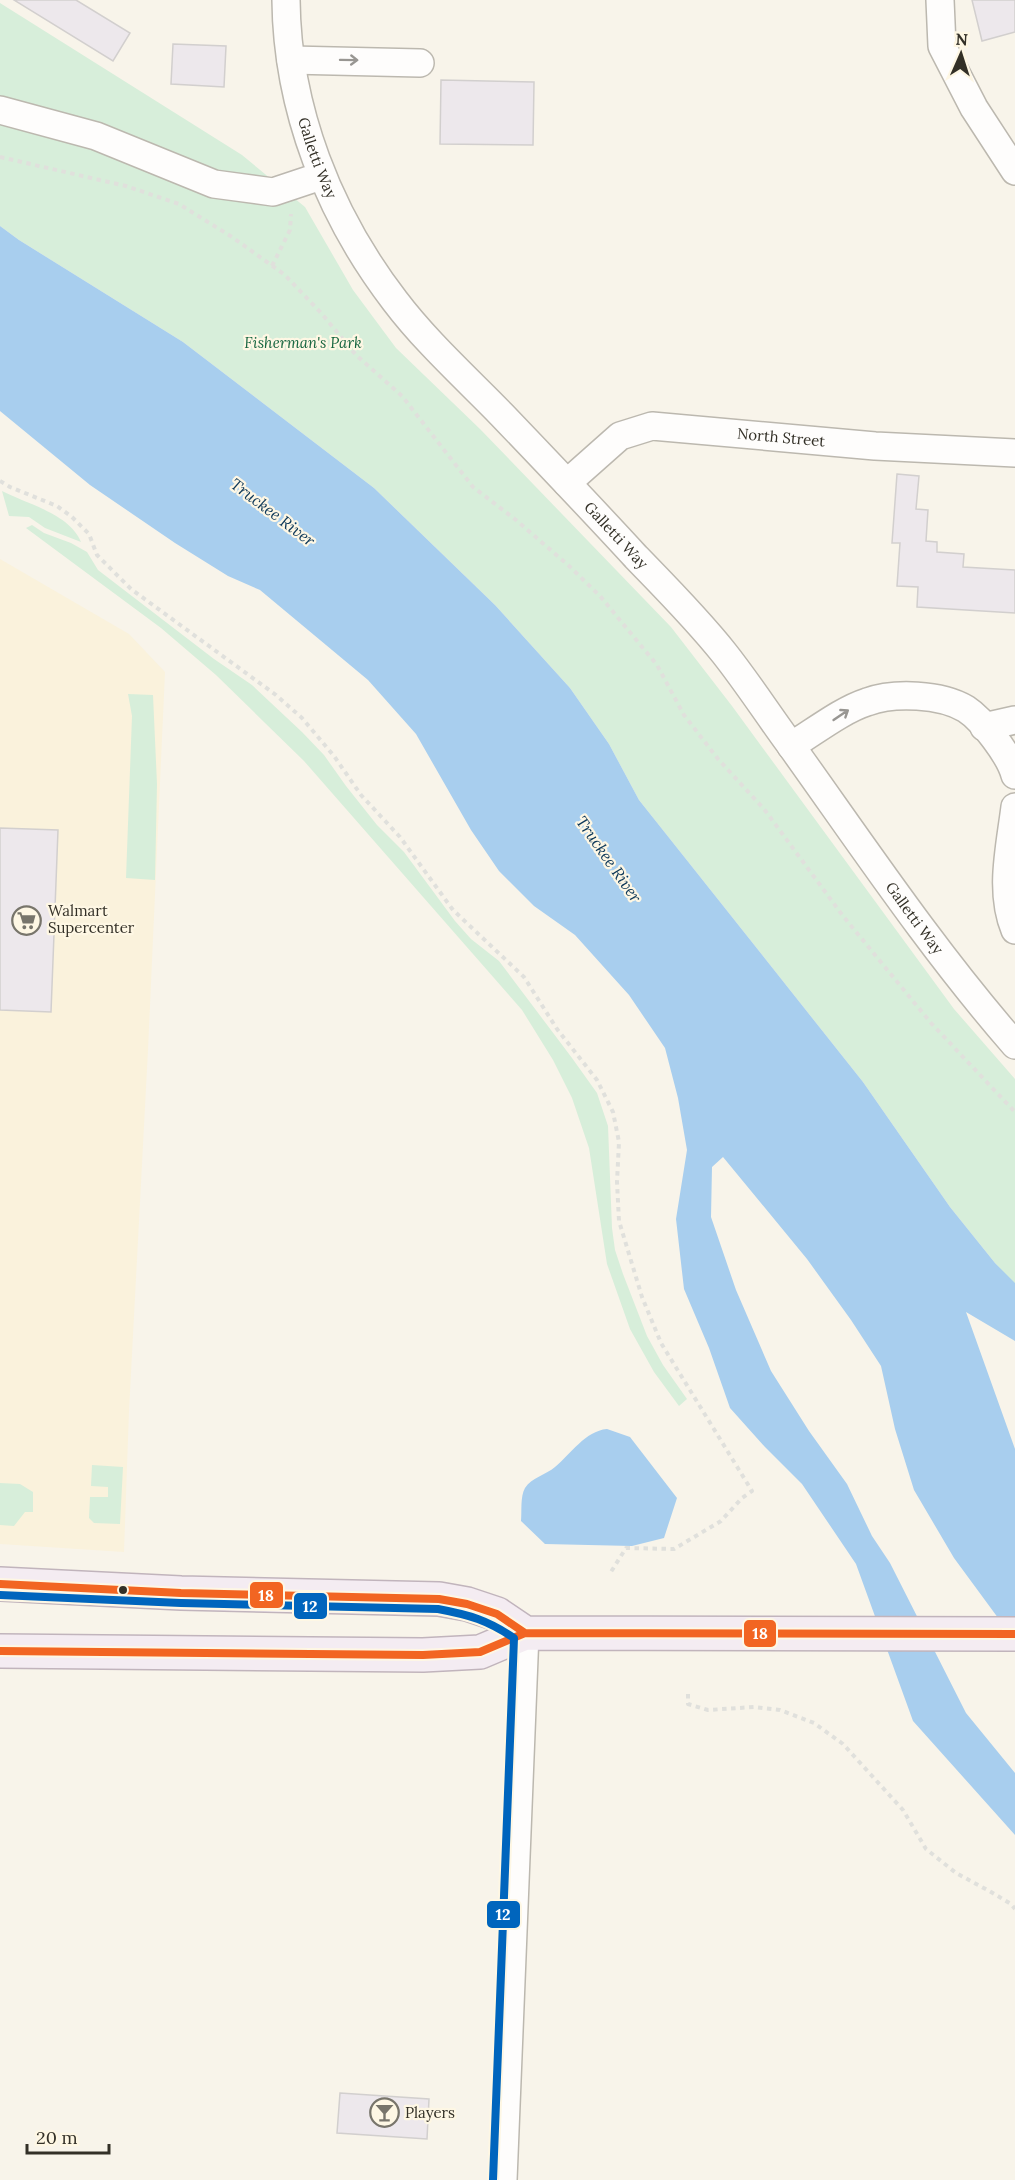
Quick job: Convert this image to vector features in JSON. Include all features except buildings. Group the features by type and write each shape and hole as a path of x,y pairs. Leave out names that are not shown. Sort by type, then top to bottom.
{"main road":[{"path":"0,1584 181,1593 439,1599 467,1604 497,1614 525,1633"},
{"path":"0,1651 423,1654 480,1652 525,1633 1015,1634"}],"street":[{"name":"Galletti Way","path":"286,0 286,28 293,78 321,176 340,217 369,265 396,303 689,613 724,653 934,946 1015,1045"},
{"path":"940,0 942,46 974,108 1015,171"},
{"path":"291,60 420,63"},
{"path":"0,110 96,136 214,184 273,192 321,176"},
{"name":"North Street","path":"567,483 620,436 652,426 875,446 1015,453"},
{"path":"791,746 848,710 885,697 908,696 948,703 966,710 1001,747 1015,775"},
{"path":"984,727 1015,720"},
{"path":"1015,807 1005,879 1011,922 1015,930"},
{"path":"503,2180 525,1633"}],"path":[{"path":"0,157 126,186 179,204 232,237 285,276 322,314 356,355 402,396 473,487 516,519 568,564 600,596 657,665 684,715 718,759 764,809 843,916 931,1023 1015,1112"},
{"path":"272,266 290,230 293,185"},
{"path":"0,481 57,506 72,517 88,534 97,555 131,589 276,695 303,718 334,756 361,795 400,837 453,909 524,977 557,1029 597,1080 612,1112 619,1142 617,1182 619,1221 642,1297 661,1343 752,1491 742,1498 721,1521 674,1549 626,1548 609,1575"},
{"path":"688,1694 688,1704 708,1710 754,1707 780,1710 814,1723 843,1744 903,1810 926,1849 956,1873 1011,1904 1015,1909"}],"shaded area":[{"path":"0,559 129,634 165,672 124,1552 0,1544"}],"green space":[{"name":"Fisherman's Park","path":"0,3 242,155 305,207 353,290 396,348 480,429 671,627 732,706 954,1009 1015,1079 1015,1285 950,1207 863,1082 639,800 609,744 570,688 495,605 374,488 183,342 0,226"},
{"path":"2,491 58,517 68,524 81,542 45,528 29,517 9,516"},
{"path":"32,525 44,533 87,552 98,570 214,659 252,685 302,732 324,755 377,825 404,852 455,921 471,939 499,961 572,1058 597,1093 608,1126 615,1250 647,1336 663,1365 687,1399 679,1406 654,1372 630,1329 607,1264 589,1148 572,1098 553,1060 522,1010 304,761 216,675 161,628 26,528"},
{"path":"128,694 153,695 157,784 155,880 126,878 132,716"},
{"path":"92,1465 123,1467 120,1524 94,1523 89,1518 90,1497 108,1497 108,1487 91,1486"},
{"path":"0,1483 20,1484 33,1492 33,1512 25,1512 14,1526 0,1525"}],"water":[{"name":"Truckee River","path":"0,226 183,342 374,488 495,605 570,688 609,744 639,800 863,1082 950,1207 995,1263 1015,1283 1015,1341 966,1312 1015,1449 1015,1641 954,1558 914,1490 895,1429 881,1366 807,1259 723,1157 712,1167 711,1217 736,1290 771,1371 809,1431 847,1484 966,1713 1015,1773 1015,1835 913,1721 856,1564 802,1484 730,1408 709,1348 684,1289 676,1219 687,1150 678,1098 665,1048 629,995 575,935 534,906 499,871 471,830 416,734 368,680 260,590 228,576 90,485 0,411"},
{"path":"607,1429 630,1437 677,1498 664,1538 632,1546 545,1544 521,1521 525,1488 531,1481 555,1467 585,1438"}],"transit line":[{"name":"18","path":"0,1584 181,1593 439,1599 467,1604 497,1614 525,1633"},
{"name":"12","path":"0,1595 181,1603 438,1609 478,1619 514,1638 493,2180"},
{"name":"18","path":"0,1651 423,1655 480,1652 525,1633 1015,1634"}],"place":[{"name":"Walmart Supercenter","path":"27,920"},
{"name":"Players","path":"384,2113"}]}
